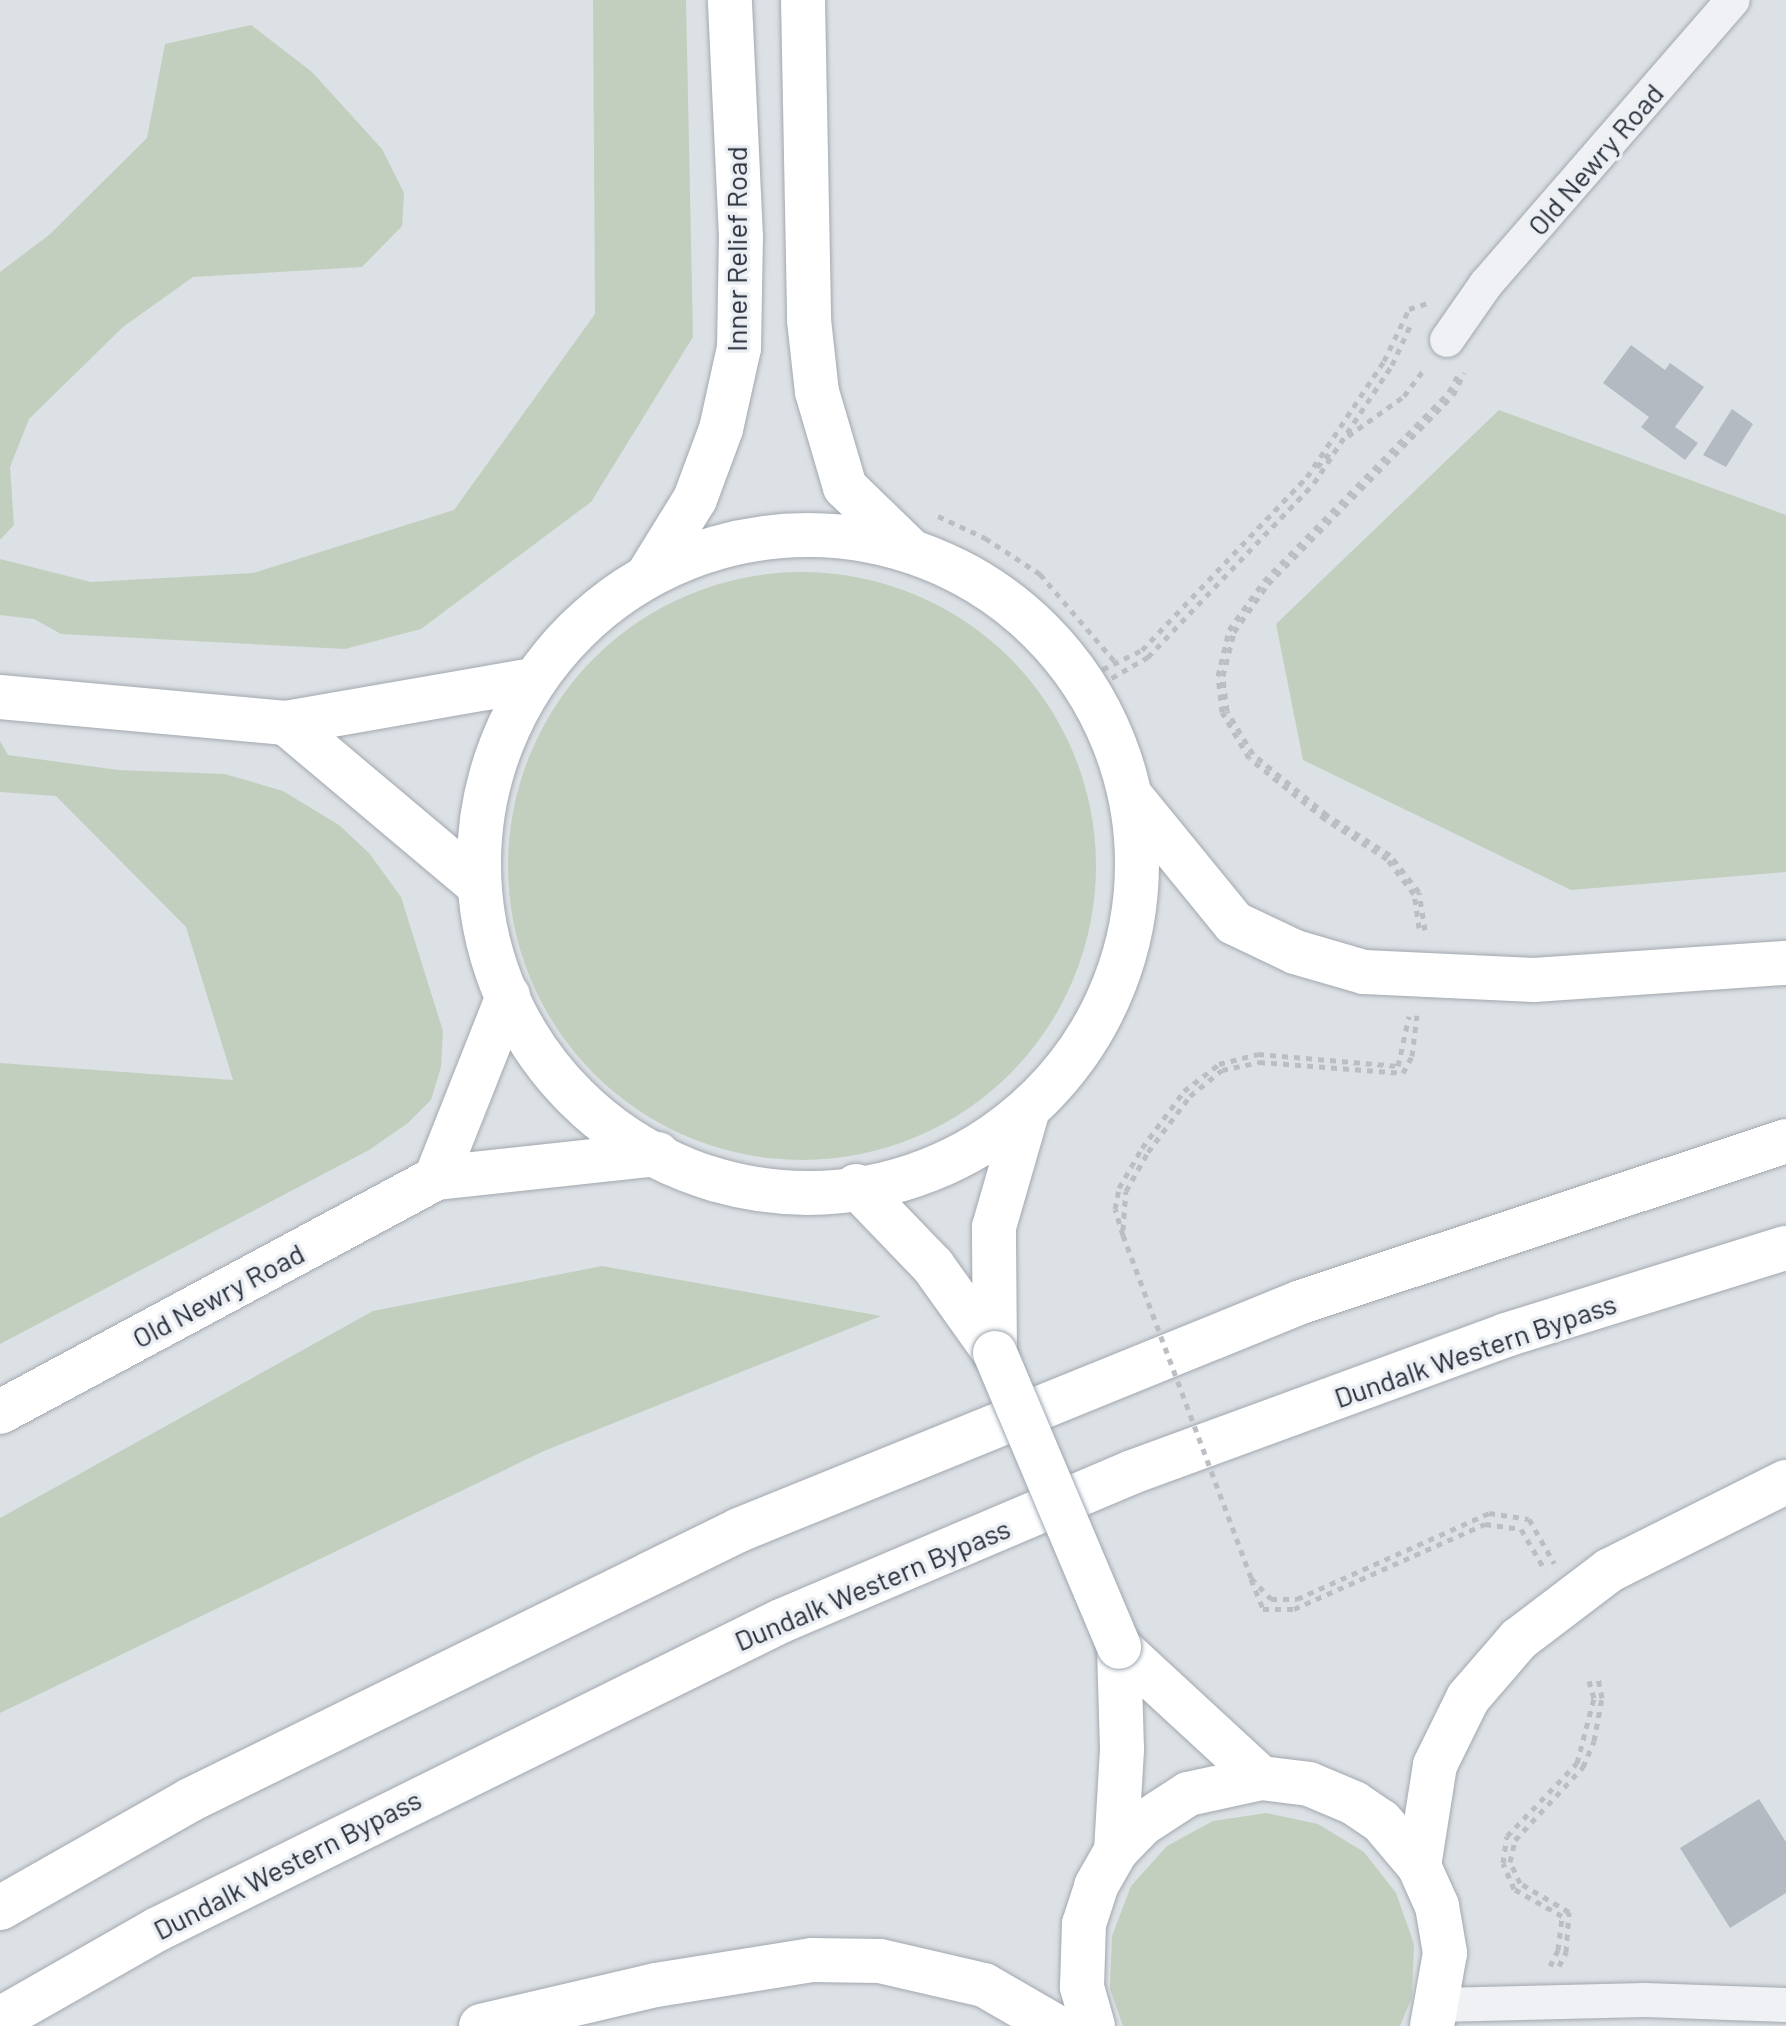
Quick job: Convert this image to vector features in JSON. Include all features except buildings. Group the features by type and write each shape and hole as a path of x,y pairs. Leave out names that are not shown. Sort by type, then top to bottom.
{"main road":[{"name":"Inner Relief Road","path":"648,575 695,499 721,429 739,348 741,237 730,0"},
{"path":"803,0 809,320 817,392 845,487 920,531 1017,607 1096,678 1133,799 1137,908 1119,980 1087,1043 1027,1113 928,1173 810,1195 708,1180 618,1135 570,1094 524,1035 487,946 477,884 492,765 533,680 592,613 648,575 750,538 920,531"},
{"path":"0,697 286,723 533,680"},
{"path":"286,723 477,884"},
{"path":"1133,799 1234,923 1295,952 1364,972 1534,980 1786,963"},
{"path":"436,1178 508,996"},
{"path":"995,1353 994,1227 1027,1113"},
{"path":"0,1908 190,1800 739,1530 1301,1302 1786,1141"},
{"name":"Old Newry Road","path":"0,1412 436,1178 658,1154"},
{"path":"856,1186 933,1266 995,1353 1119,1647 1122,1749 1116,1851"},
{"name":"Dundalk Western Bypass","path":"0,2019 158,1929 781,1621 1147,1467 1506,1335 1786,1248"},
{"path":"1419,1866 1435,1765 1468,1698 1519,1639 1610,1570 1786,1482"},
{"path":"1119,1647 1261,1778"},
{"path":"1093,2026 1082,1987 1084,1924 1096,1886 1116,1851 1142,1824 1188,1794 1261,1778 1309,1784 1354,1803 1381,1821 1419,1866 1437,1906 1445,1953 1436,2016"},
{"path":"481,2026 656,1985 812,1960 880,1961 984,1985 1055,2026"}],"street":[{"name":"Old Newry Road","path":"1454,330 1486,284 1733,0"},
{"path":"1436,2016 1536,2003 1645,2000 1786,2005"}],"path":[{"path":"1096,678 1148,657 1314,483 1392,365 1415,316 1486,284"},
{"path":"1307,477 1384,361 1409,309 1486,284"},
{"path":"1096,678 1142,650 1343,439 1404,396 1454,330 1467,347 1464,375 1453,395 1268,584 1234,632 1223,676 1227,711 1253,754 1327,815 1390,855 1419,892 1422,929"},
{"path":"920,531 985,538 1040,574 1096,678"},
{"path":"1123,1235 1126,1191 1148,1152 1190,1096 1222,1070 1259,1062 1403,1073 1412,1056 1417,1014"},
{"path":"1409,1015 1398,1066 1258,1054 1219,1064 1184,1091 1127,1175 1115,1209 1263,1609 1294,1609 1485,1524 1521,1529 1547,1575"},
{"path":"1251,1578 1271,1599 1297,1599 1489,1513 1529,1519 1557,1571"},
{"path":"1536,2003 1566,1952 1569,1912 1520,1883 1510,1862 1515,1840 1583,1767 1599,1711 1598,1678"},
{"path":"1536,2003 1558,1950 1562,1916 1514,1889 1503,1863 1507,1836 1577,1763 1594,1698 1589,1681"}],"green space":[{"path":"593,0 686,0 693,337 591,502 421,629 345,649 61,634 34,619 0,615 0,559 91,582 253,573 454,510 595,314"},
{"path":"251,25 312,72 382,149 404,193 402,226 362,267 193,277 123,327 29,419 10,467 14,525 0,540 0,272 49,235 147,138 165,44"},
{"path":"1499,410 1786,515 1786,872 1571,890 1303,760 1276,624"},
{"path":"802,572 859,578 915,594 965,622 1010,658 1046,703 1074,753 1090,809 1096,866 1090,923 1074,979 1046,1029 1010,1074 965,1110 915,1138 859,1154 802,1160 745,1154 689,1138 639,1110 594,1074 558,1029 530,979 514,923 508,866 514,809 530,753 558,703 594,658 639,622 689,594 745,578"},
{"path":"0,741 8,755 118,770 225,774 283,791 339,825 369,853 401,897 443,1031 441,1067 431,1100 408,1123 369,1150 0,1344 0,1063 233,1080 186,927 56,796 0,792"},
{"path":"602,1266 881,1316 544,1451 0,1713 0,1518 373,1311"},
{"path":"1266,1813 1318,1824 1364,1852 1396,1893 1414,1944 1412,1997 1400,2026 1123,2026 1110,1989 1112,1936 1131,1886 1167,1846 1213,1821"}]}
